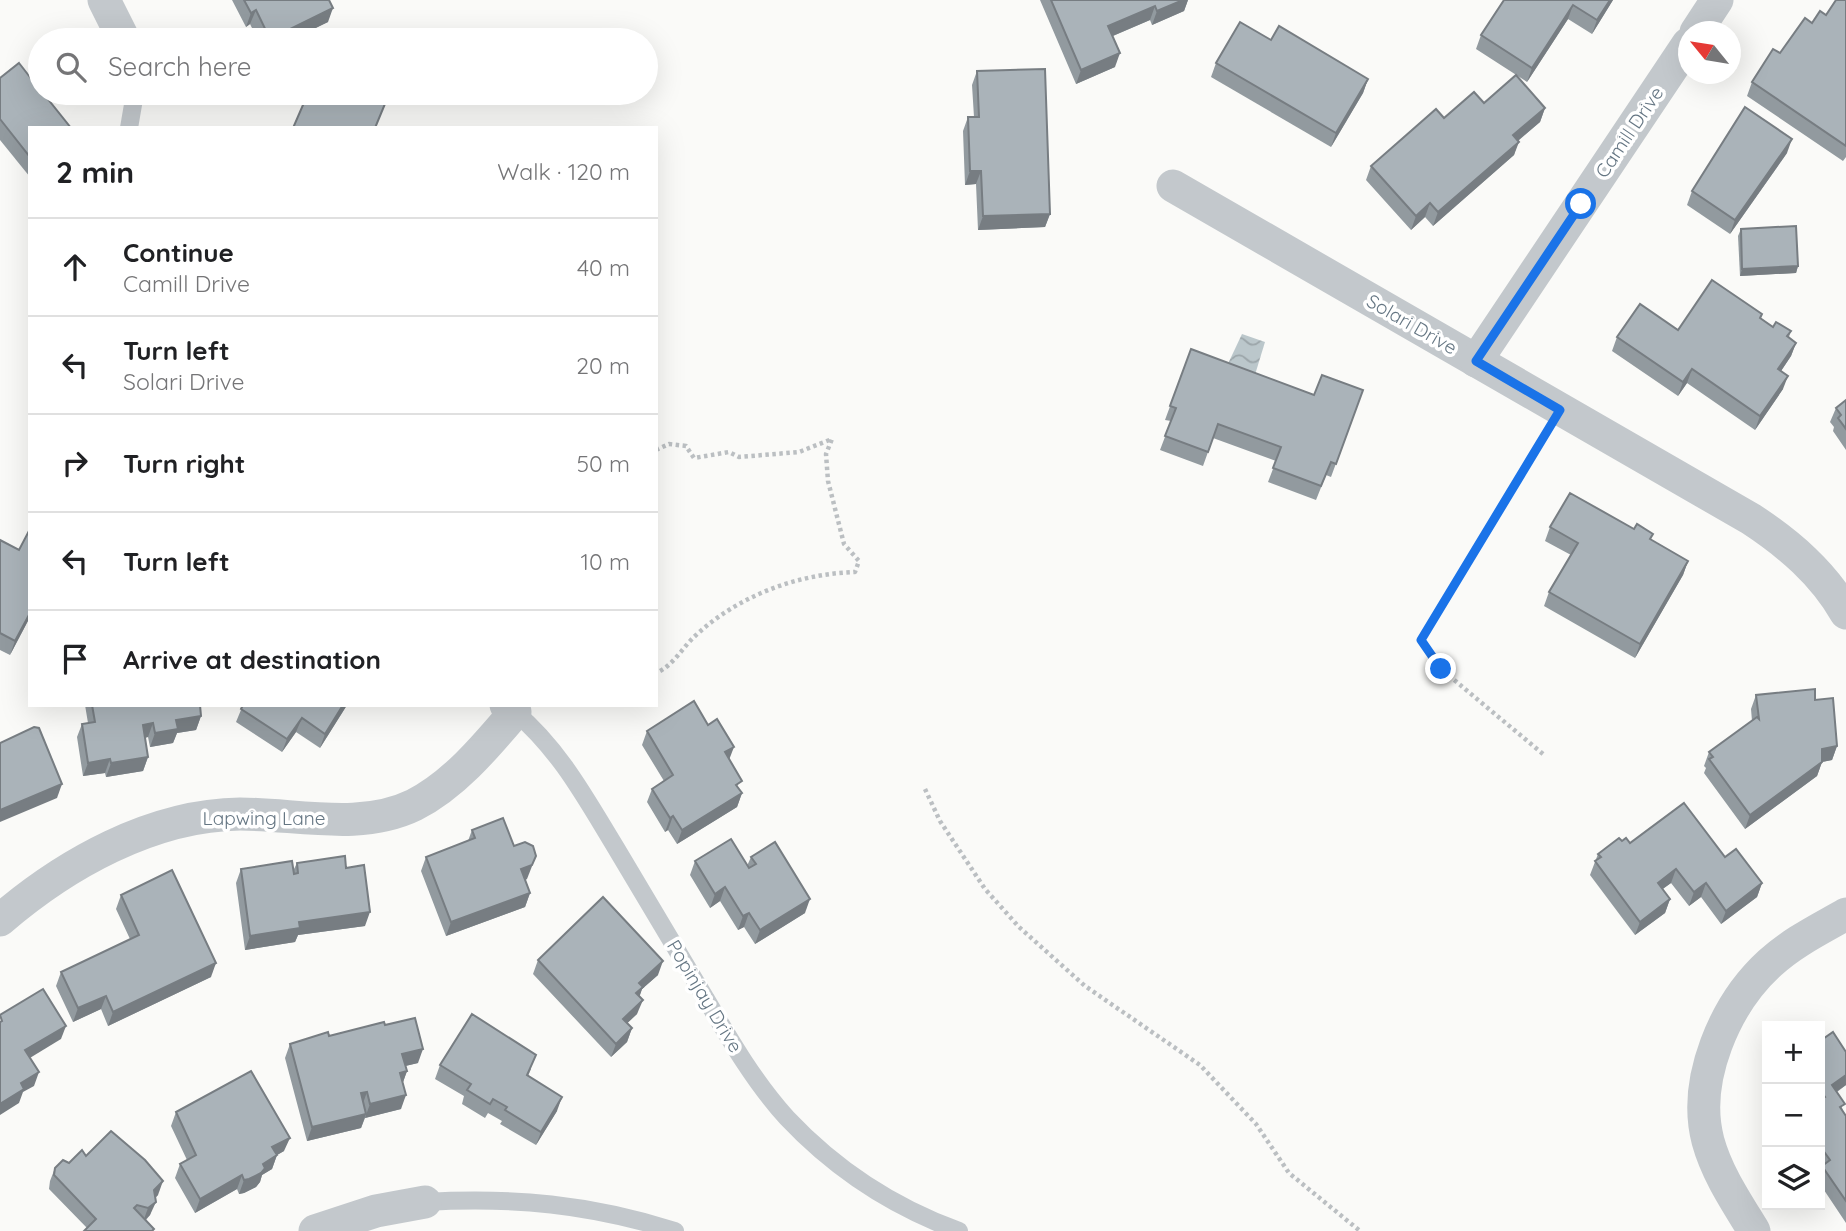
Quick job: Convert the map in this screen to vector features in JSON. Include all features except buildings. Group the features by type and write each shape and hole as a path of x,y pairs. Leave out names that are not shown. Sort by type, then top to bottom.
{"street":[{"path":"104,0 118,28"},
{"path":"1703,21 1717,0"},
{"name":"Camill Drive","path":"1476,361 1678,60"},
{"name":"Solari Drive","path":"1173,187 1785,542 1815,570 1846,613"},
{"name":"Lapwing Lane","path":"0,920 25,898 103,851 193,818 237,814 356,819 383,816 414,805 471,761 511,709"},
{"path":"1755,1231 1721,1175 1708,1140 1704,1105 1709,1068 1721,1032 1740,998 1769,964 1794,943 1846,914"},
{"path":"315,1231 376,1211 425,1202"}],"lane":[{"path":"129,126 133,105"},
{"name":"Popinjay Drive","path":"511,709 544,738 571,774 727,1035 760,1084 788,1118 859,1181 892,1202 959,1231"},
{"path":"425,1202 490,1198 574,1205 627,1216 675,1231"}],"path":[{"path":"1543,754 1441,669 1421,640 1560,410"},
{"path":"658,449 669,444 686,446 694,458 729,452 740,457 799,452 832,439 826,454 828,481 844,544 859,561 855,572 827,573 797,580 731,606 694,637 664,670 658,672"},
{"path":"925,789 940,821 978,878 1019,927 1085,986 1200,1065 1249,1116 1289,1173 1360,1231"}],"water":[{"path":"1242,334 1265,342 1254,378 1226,368"}],"route":[{"path":"1441,669 1421,640 1560,410 1476,361 1581,204"}]}
